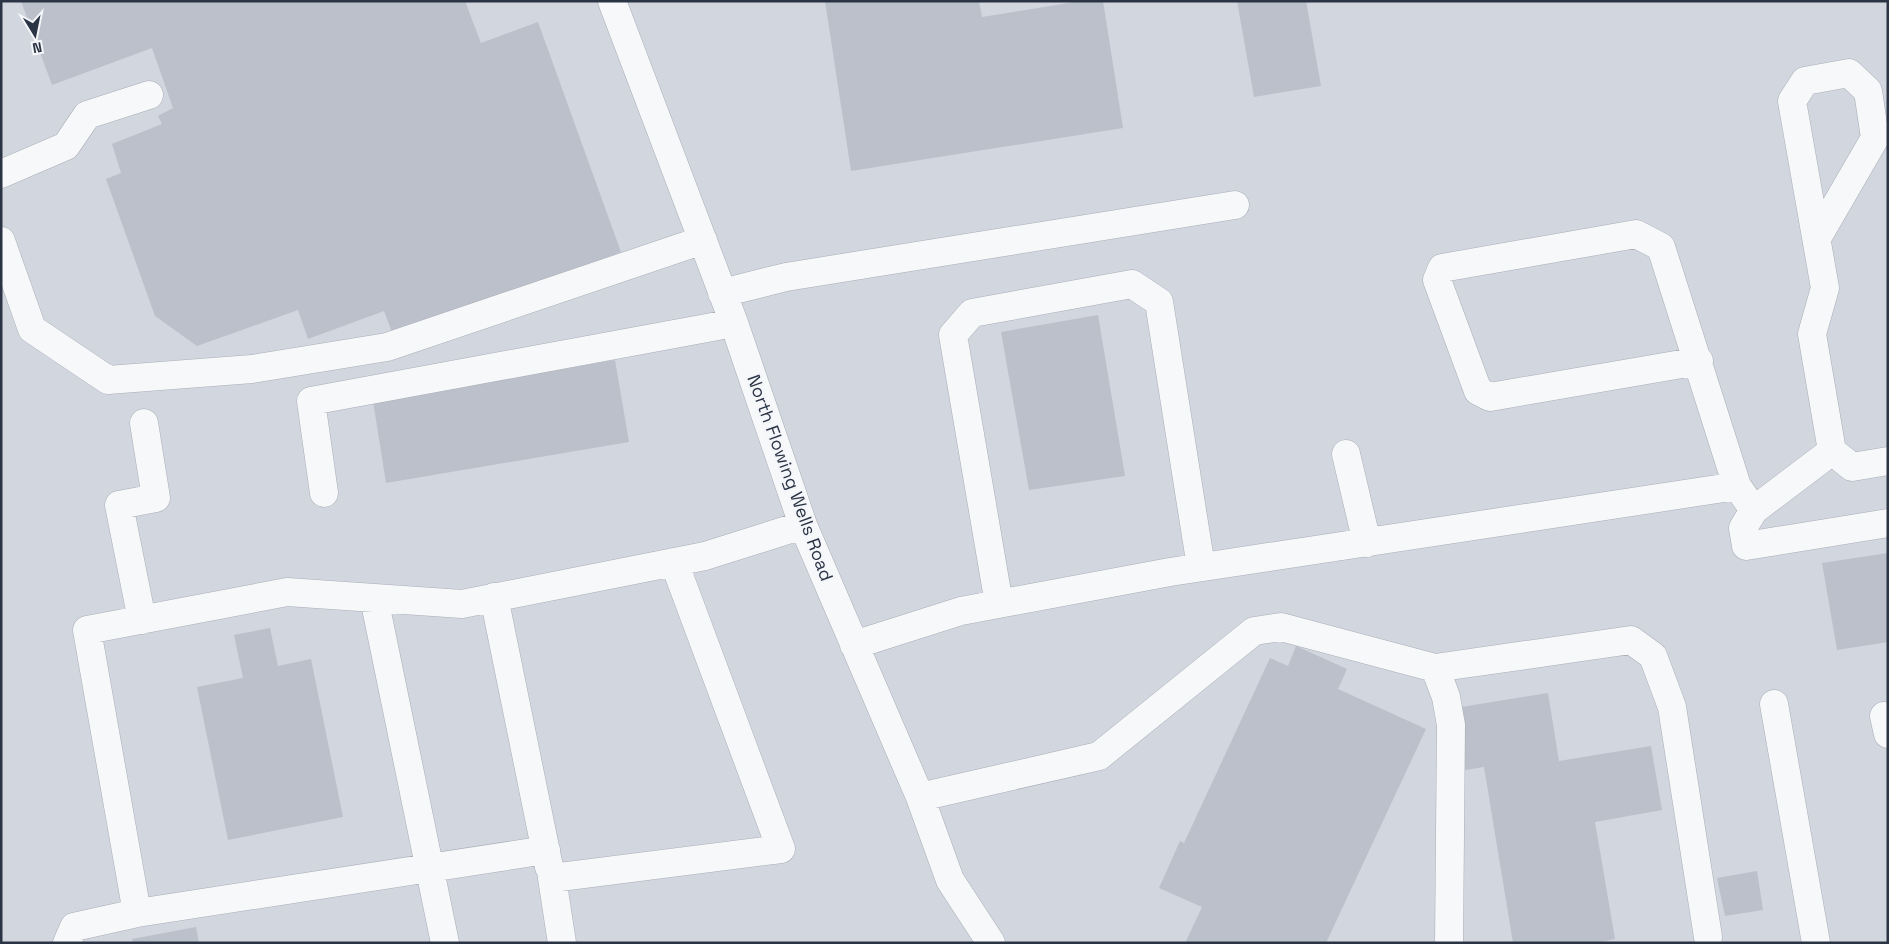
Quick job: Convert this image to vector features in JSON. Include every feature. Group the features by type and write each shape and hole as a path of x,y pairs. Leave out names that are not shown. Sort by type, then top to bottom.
{"street":[{"name":"North Flowing Wells Road","path":"612,1 734,323 803,525 920,797 950,880 991,943"},
{"path":"1816,238 1875,138 1868,91 1849,73 1805,81 1792,101 1816,238 1825,288 1812,334 1832,451 1852,466 1888,461"},
{"path":"1,174 66,146 87,115 149,95"},
{"path":"722,293 786,277 1235,205"},
{"path":"1699,361 1490,397 1478,391 1437,280 1442,268 1636,234 1661,247 1699,361 1737,486 1754,510"},
{"path":"1,241 32,329 108,380 252,369 387,347 703,240"},
{"path":"1000,604 953,335 972,313 1132,284 1159,302 1201,567"},
{"path":"324,493 311,401 734,323"},
{"path":"142,620 119,506 156,498 144,423"},
{"path":"1832,451 1754,510 1743,528 1746,546 1888,523"},
{"path":"1346,454 1367,543"},
{"path":"854,645 961,611 1201,567 1737,486"},
{"path":"137,913 87,630 287,592 462,604 705,556 803,525"},
{"path":"552,878 782,849 674,562"},
{"path":"374,598 445,943"},
{"path":"494,598 552,878 562,943"},
{"path":"920,797 1099,756 1254,630 1281,627 1436,668 1631,640 1653,656 1672,707 1708,937"},
{"path":"1436,668 1446,697 1451,725 1449,943"},
{"path":"1774,704 1816,943"},
{"path":"67,943 74,927 137,913 546,850"}],"shaded area":[{"path":"1,1 1888,1 1888,943 1,943"}],"building":[{"path":"21,1 465,1 481,43 538,22 621,252 393,335 384,311 308,339 298,310 197,346 155,316 106,179 121,173 112,144 162,124 158,116 173,108 152,48 52,85"},
{"path":"825,1 979,1 982,17 1081,1 1103,1 1123,128 851,171"},
{"path":"1237,1 1306,1 1321,86 1254,97"},
{"path":"1098,315 1125,476 1029,490 1001,332"},
{"path":"615,360 629,442 386,483 373,401"},
{"path":"1888,553 1888,642 1837,650 1822,563"},
{"path":"270,628 278,666 311,659 343,817 228,840 197,687 243,678 234,635"},
{"path":"1296,646 1347,669 1338,689 1426,729 1326,943 1185,943 1202,907 1159,888 1180,841 1184,843 1270,658 1288,666"},
{"path":"1548,693 1559,761 1651,746 1662,810 1595,822 1615,939 1595,943 1513,943 1484,767 1465,770 1455,708"},
{"path":"1757,871 1763,910 1725,916 1717,878"},
{"path":"196,927 199,943 133,943 132,939"}]}
